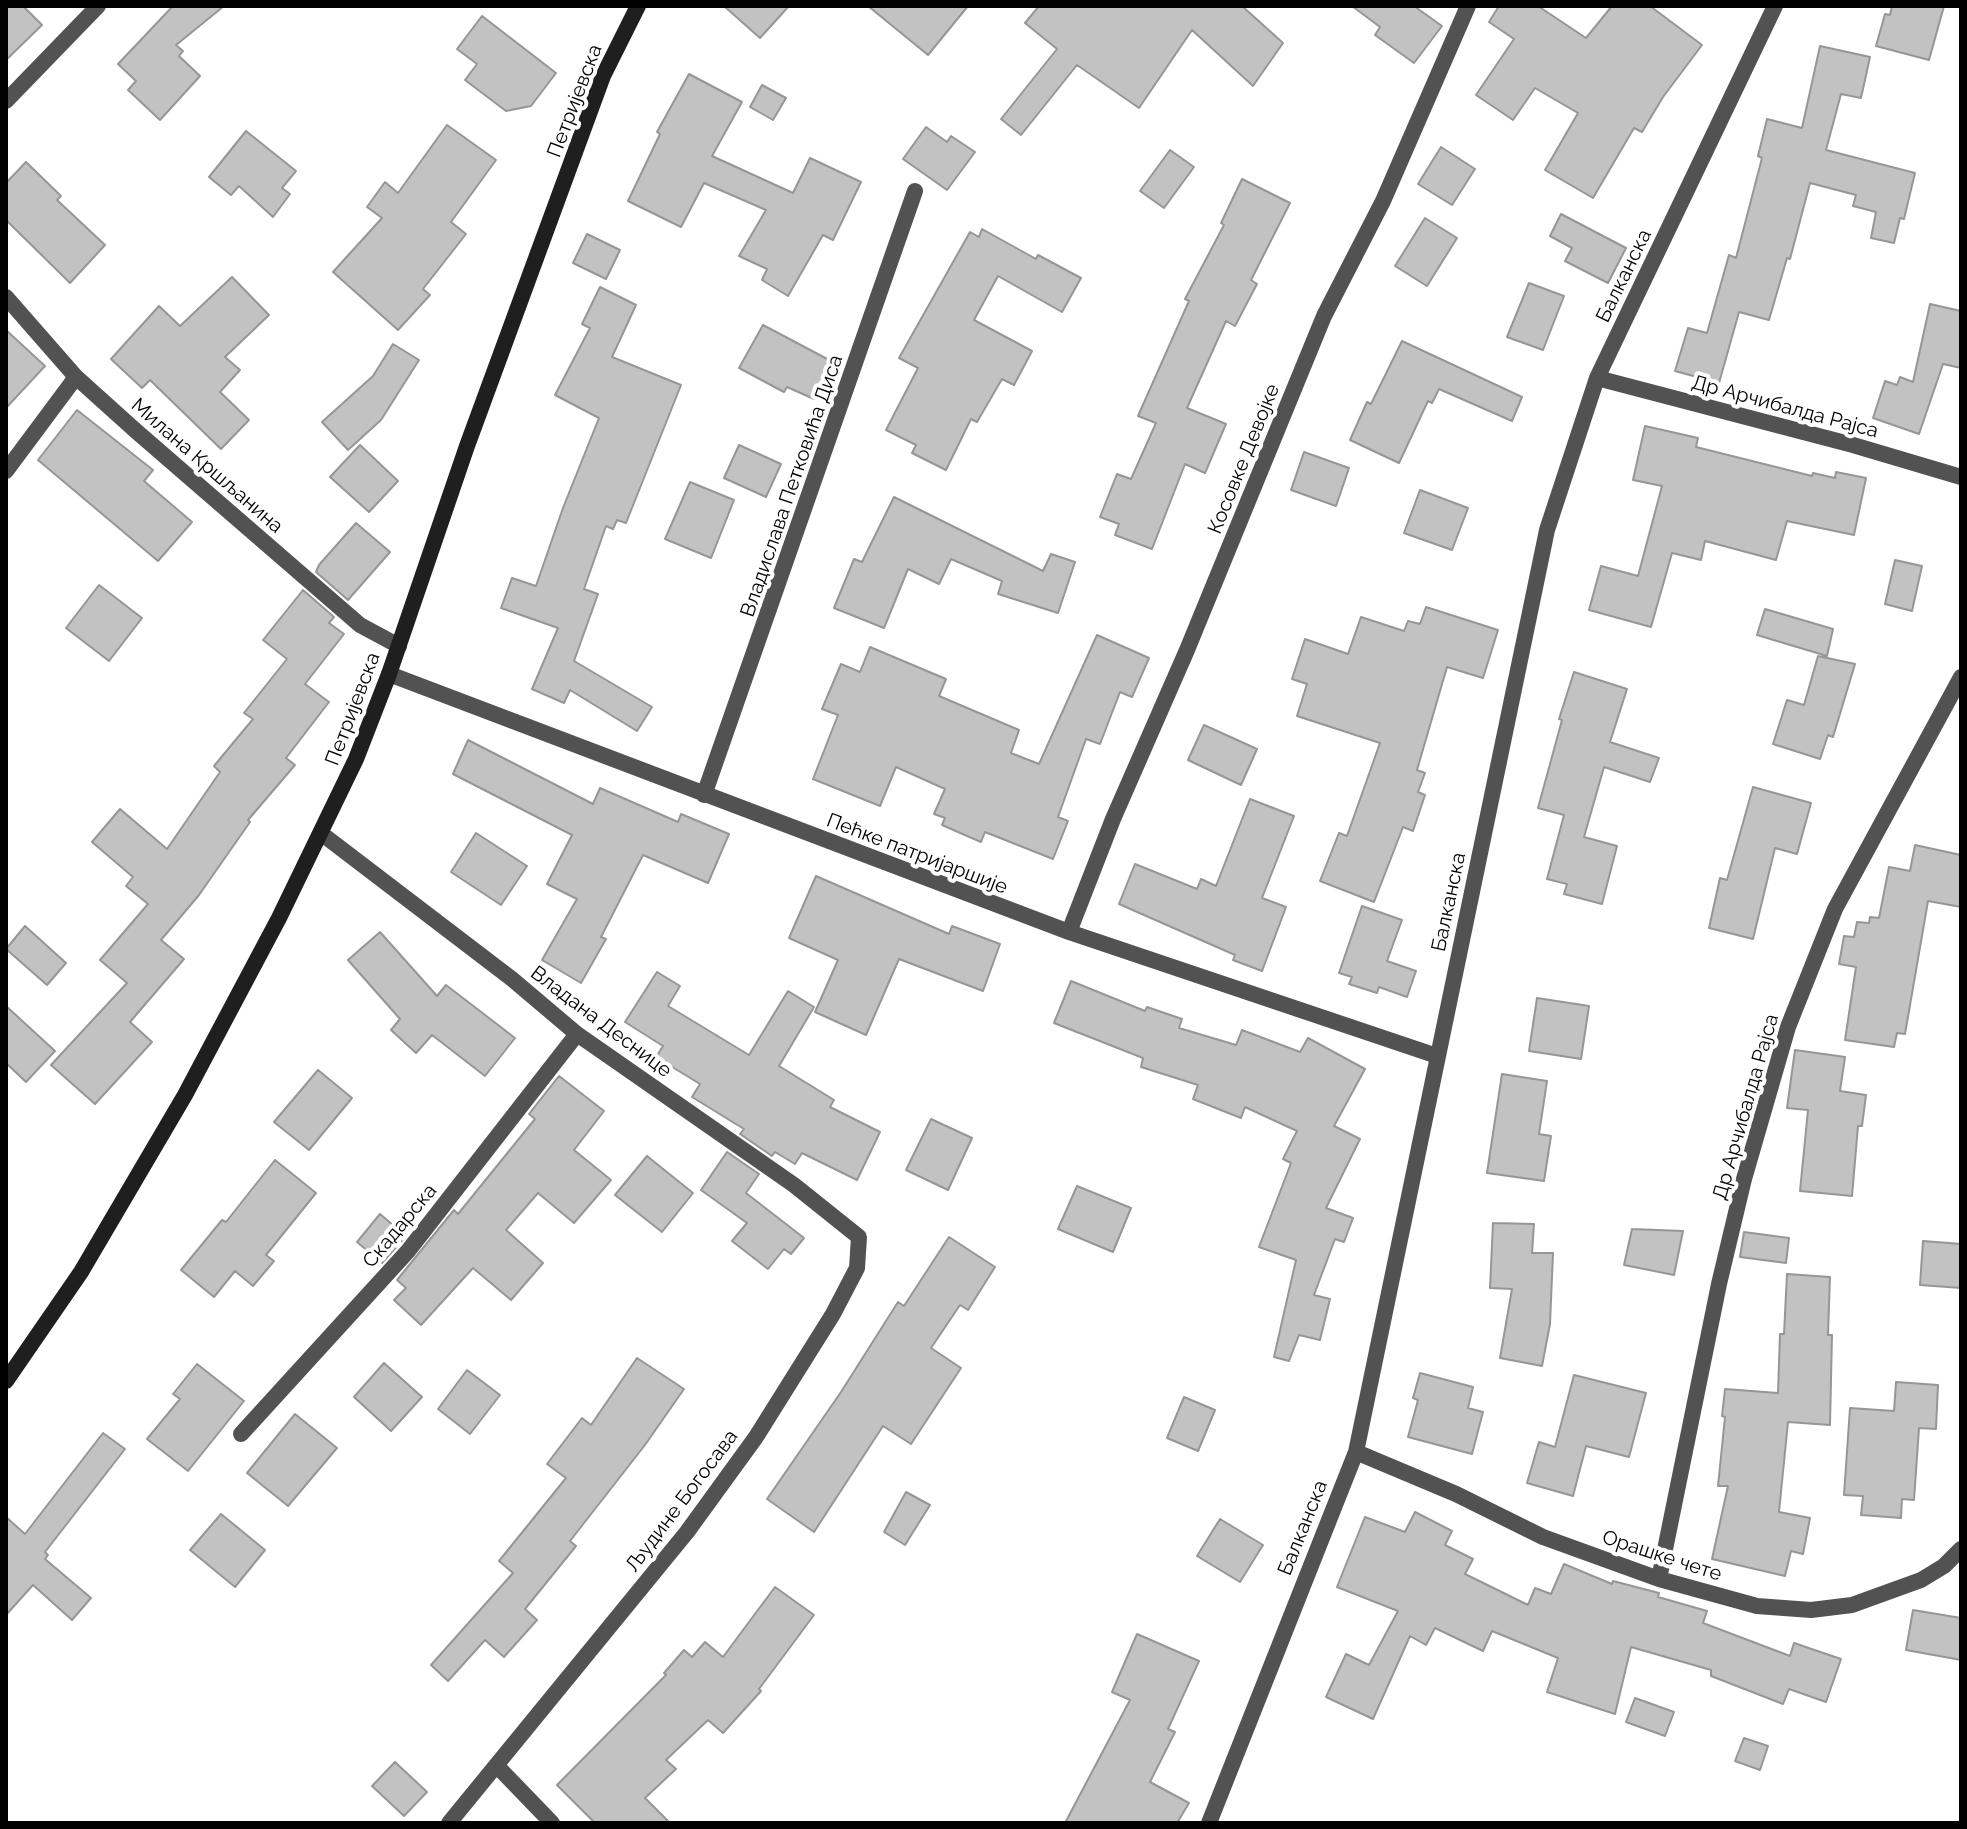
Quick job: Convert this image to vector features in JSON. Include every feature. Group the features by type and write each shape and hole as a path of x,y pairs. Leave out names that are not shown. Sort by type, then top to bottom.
{"main road":[{"name":"Петријевска","path":"6,1381 81,1272 133,1185 226,1021 322,834 389,674 467,446 603,76 638,6"}],"street":[{"path":"6,101 98,6"},
{"name":"Косовке Девојке","path":"1069,932 1113,819 1187,650 1324,316 1383,201 1468,6"},
{"name":"Балканска","path":"1209,1823 1356,1452 1547,530 1597,378 1775,6"},
{"name":"Владислава Петковића Диса","path":"704,795 915,191"},
{"name":"Милана Кршљанина","path":"6,297 76,377 360,625 399,646"},
{"path":"6,471 76,377"},
{"name":"Др Арчибалда Рајса","path":"1597,378 1853,445 1961,477"},
{"name":"Пећке патријаршије","path":"389,674 1069,932 1437,1056"},
{"name":"Др Арчибалда Рајса","path":"1659,1579 1719,1284 1744,1179 1788,1027 1835,909 1961,677"},
{"name":"Владана Деснице","path":"322,834 512,979 577,1034 794,1185 859,1237"},
{"name":"Скадарска","path":"241,1434 408,1251 577,1034"},
{"name":"Људине Богосава","path":"449,1823 687,1532 756,1437 833,1314 857,1268 859,1237"},
{"name":"Орашке чете","path":"1356,1452 1456,1494 1543,1537 1659,1579 1757,1606 1811,1610 1852,1605 1921,1580 1944,1566 1961,1549"},
{"path":"497,1766 552,1823"}],"building":[{"path":"6,6 23,6 42,25 6,60"},
{"path":"173,6 224,6 176,45 183,51 179,56 200,76 160,120 128,90 136,81 118,64"},
{"path":"724,6 789,6 760,38"},
{"path":"868,6 968,6 928,55"},
{"path":"1039,6 1242,6 1283,43 1253,86 1192,30 1139,108 1077,65 1021,135 1001,119 1057,49 1025,23"},
{"path":"1352,6 1414,6 1442,26 1414,63 1375,35 1380,27"},
{"path":"1499,6 1538,6 1586,38 1612,6 1650,6 1702,45 1663,97 1642,132 1634,128 1593,198 1545,170 1578,113 1535,88 1513,120 1476,95 1514,39 1489,22"},
{"path":"1892,6 1944,6 1929,60 1876,46 1885,14 1890,15"},
{"path":"482,16 556,73 531,106 506,111 465,80 477,64 457,49"},
{"path":"1820,46 1870,57 1861,98 1841,94 1826,150 1915,173 1904,219 1900,218 1894,243 1871,238 1876,212 1853,206 1856,195 1810,183 1790,259 1787,258 1769,320 1739,312 1719,383 1675,371 1688,328 1707,333 1729,255 1736,258 1762,158 1758,156 1767,119 1802,128"},
{"path":"689,74 742,102 712,156 793,193 810,158 861,182 833,240 823,235 788,296 762,280 767,269 739,256 766,210 704,183 681,227 628,201 660,134 657,132"},
{"path":"762,85 786,98 773,120 750,107"},
{"path":"447,125 496,160 451,222 466,234 423,289 430,295 398,330 333,272 382,218 367,207 385,182 398,193"},
{"path":"926,127 947,142 951,136 975,152 947,190 903,159"},
{"path":"246,131 296,171 282,188 290,194 273,217 239,186 231,195 209,177"},
{"path":"1441,147 1475,169 1452,205 1418,184"},
{"path":"1170,150 1194,167 1164,208 1140,191"},
{"path":"26,162 61,196 57,200 105,245 70,283 6,220 6,183"},
{"path":"1242,179 1290,203 1251,280 1257,284 1235,326 1226,321 1187,408 1226,424 1205,473 1185,464 1152,549 1115,535 1119,524 1100,517 1117,474 1131,479 1156,423 1138,416 1189,301 1185,299 1224,225 1221,223"},
{"path":"1561,214 1626,248 1608,283 1565,261 1572,248 1550,236"},
{"path":"1425,218 1457,238 1427,286 1395,266"},
{"path":"982,229 1036,259 1038,255 1081,278 1062,312 998,276 974,320 1032,351 1014,385 1002,379 977,422 971,419 946,470 912,453 916,445 886,430 918,368 899,358 970,232 979,237"},
{"path":"587,234 620,250 606,279 573,263"},
{"path":"232,277 269,315 225,357 240,370 220,392 249,420 221,449 150,380 142,388 111,359 159,306 180,326"},
{"path":"1529,283 1564,296 1543,350 1507,337"},
{"path":"600,287 636,305 612,357 681,385 626,523 617,520 613,529 606,526 584,589 598,594 574,661 652,707 637,731 570,690 564,703 532,689 558,628 501,608 512,578 536,586 599,418 555,395 590,328 582,324"},
{"path":"1930,304 1961,311 1961,368 1943,364 1919,434 1873,418 1885,381 1897,385 1900,377 1913,382"},
{"path":"763,325 831,361 814,399 787,387 784,392 739,368"},
{"path":"6,330 45,366 6,408"},
{"path":"1402,341 1522,397 1512,421 1439,389 1432,403 1428,401 1399,463 1350,440 1367,402 1371,404"},
{"path":"393,344 419,360 381,420 348,450 322,422 373,376"},
{"path":"77,410 153,470 144,481 192,522 158,561 38,460"},
{"path":"1645,426 1698,438 1696,447 1812,476 1813,473 1835,478 1836,472 1866,478 1854,535 1787,521 1776,560 1705,541 1701,560 1672,553 1651,627 1589,610 1601,566 1638,576 1662,486 1633,480"},
{"path":"360,445 398,481 369,512 330,477"},
{"path":"739,445 781,464 766,497 724,478"},
{"path":"1304,452 1349,468 1336,506 1291,490"},
{"path":"690,482 734,500 711,558 665,539"},
{"path":"1420,490 1468,508 1452,550 1404,533"},
{"path":"894,497 1043,571 1051,554 1075,562 1058,613 998,594 1002,581 951,559 939,584 908,569 884,628 834,608 854,559 862,562"},
{"path":"356,523 390,552 348,600 316,572"},
{"path":"1895,560 1922,566 1912,611 1885,604"},
{"path":"99,585 142,618 109,661 66,628"},
{"path":"303,590 334,617 329,623 344,634 305,684 329,702 286,758 295,765 248,820 250,822 199,895 161,940 184,959 130,1022 152,1042 95,1104 51,1065 127,983 100,960 148,904 126,886 133,877 92,842 120,809 167,849 220,772 214,766 253,719 244,713 287,659 263,640"},
{"path":"1426,607 1498,630 1483,678 1447,667 1417,770 1425,773 1418,792 1425,795 1413,831 1403,827 1374,902 1320,881 1339,833 1347,836 1380,743 1297,716 1307,684 1292,679 1305,639 1348,654 1361,617 1404,631 1408,621 1420,624"},
{"path":"1765,609 1833,629 1827,656 1757,635"},
{"path":"1097,635 1149,658 1132,697 1120,692 1100,744 1086,739 1058,817 1068,821 1053,859 985,832 981,842 942,825 945,818 934,814 945,789 896,767 880,806 813,779 838,715 822,709 841,664 860,672 870,647 946,679 939,696 1019,730 1011,753 1039,764"},
{"path":"1818,656 1855,664 1833,737 1828,735 1820,759 1773,744 1787,700 1804,705"},
{"path":"1574,672 1627,689 1610,742 1659,758 1650,782 1604,767 1584,837 1617,846 1602,904 1564,894 1567,884 1547,879 1564,815 1538,808 1562,720 1559,719"},
{"path":"1204,725 1257,749 1241,785 1188,760"},
{"path":"468,740 593,804 600,788 678,822 681,814 729,834 708,883 643,855 601,937 606,939 581,983 542,960 577,899 547,884 572,835 453,774"},
{"path":"1753,787 1811,803 1797,854 1775,848 1753,939 1709,928 1720,878 1727,880"},
{"path":"1250,799 1294,816 1262,898 1286,907 1262,971 1233,960 1235,955 1119,904 1135,864 1197,889 1201,879 1216,886"},
{"path":"476,833 527,866 501,905 451,872"},
{"path":"1915,845 1961,855 1961,907 1928,901 1905,1034 1897,1033 1894,1047 1845,1040 1856,967 1839,964 1844,936 1854,937 1857,922 1869,923 1870,917 1879,918 1889,867 1910,871"},
{"path":"816,876 949,934 952,926 1000,944 983,991 899,959 866,1035 815,1012 838,960 789,938"},
{"path":"1362,906 1402,920 1387,961 1416,971 1407,997 1379,987 1377,993 1349,984 1352,977 1339,973"},
{"path":"25,926 66,963 47,985 6,949"},
{"path":"380,932 437,996 446,985 515,1038 485,1076 432,1035 416,1053 391,1030 400,1019 348,960"},
{"path":"657,972 680,986 668,1006 749,1055 788,991 814,1007 779,1066 834,1100 830,1107 880,1132 857,1180 802,1153 795,1164 775,1152 772,1156 740,1134 744,1129 692,1097 700,1084 656,1057 663,1046 625,1022"},
{"path":"1071,981 1145,1011 1147,1007 1182,1019 1179,1028 1236,1045 1242,1030 1300,1052 1308,1038 1365,1069 1334,1126 1360,1139 1326,1208 1353,1218 1344,1242 1335,1239 1314,1295 1330,1299 1320,1340 1299,1335 1289,1361 1274,1357 1296,1260 1259,1247 1291,1163 1283,1159 1297,1131 1245,1107 1241,1118 1193,1099 1198,1085 1141,1067 1143,1058 1054,1023"},
{"path":"1537,998 1589,1006 1581,1059 1529,1051"},
{"path":"6,1006 55,1051 26,1082 6,1063"},
{"path":"1795,1050 1845,1057 1840,1091 1866,1095 1862,1126 1858,1126 1852,1196 1800,1191 1808,1110 1787,1108"},
{"path":"318,1070 352,1098 309,1150 274,1122"},
{"path":"1502,1074 1547,1081 1539,1134 1551,1136 1544,1181 1487,1173"},
{"path":"559,1076 604,1111 574,1150 611,1180 574,1223 538,1193 506,1230 543,1263 511,1300 473,1268 421,1325 394,1300 406,1288 397,1280 454,1210 458,1214 535,1119 529,1114"},
{"path":"931,1119 972,1138 948,1190 906,1170"},
{"path":"727,1152 759,1174 746,1193 804,1238 791,1254 784,1249 768,1269 732,1241 747,1223 701,1190"},
{"path":"647,1156 693,1193 662,1232 615,1195"},
{"path":"275,1160 316,1193 266,1255 274,1261 253,1286 235,1271 214,1297 181,1270 222,1220 226,1222"},
{"path":"1077,1186 1131,1208 1113,1252 1058,1229"},
{"path":"380,1214 406,1236 382,1263 357,1242"},
{"path":"1493,1223 1534,1224 1532,1253 1553,1253 1550,1324 1542,1366 1500,1358 1512,1289 1490,1288"},
{"path":"1632,1229 1683,1231 1674,1275 1624,1265"},
{"path":"1744,1232 1789,1238 1786,1263 1740,1257"},
{"path":"949,1237 995,1267 968,1310 960,1305 931,1348 961,1368 911,1444 883,1426 814,1532 767,1499 898,1302 904,1306"},
{"path":"1923,1241 1961,1244 1961,1288 1920,1285"},
{"path":"1787,1274 1830,1277 1828,1335 1832,1335 1830,1425 1788,1422 1779,1512 1810,1518 1803,1554 1791,1551 1785,1576 1712,1559 1728,1486 1718,1486 1725,1389 1778,1393 1780,1334 1784,1334"},
{"path":"637,1358 684,1389 570,1541 576,1546 525,1609 537,1620 504,1657 485,1640 448,1681 431,1665 513,1573 499,1561 566,1478 547,1464 582,1418 591,1425"},
{"path":"384,1363 422,1397 391,1431 354,1397"},
{"path":"197,1364 244,1401 188,1471 147,1439 180,1399 173,1394"},
{"path":"467,1370 500,1395 470,1434 438,1409"},
{"path":"1420,1373 1473,1387 1468,1408 1483,1412 1472,1454 1408,1437 1418,1400 1413,1398"},
{"path":"1574,1375 1646,1393 1629,1457 1586,1446 1573,1496 1527,1483 1539,1442 1555,1447"},
{"path":"1896,1382 1938,1385 1936,1429 1919,1428 1914,1500 1902,1499 1901,1518 1861,1515 1863,1496 1844,1495 1850,1408 1894,1411"},
{"path":"1184,1397 1215,1410 1198,1451 1167,1438"},
{"path":"295,1414 337,1448 288,1506 247,1473"},
{"path":"103,1433 125,1449 45,1552 48,1555 45,1559 91,1598 72,1620 33,1585 6,1615 6,1517 25,1534"},
{"path":"906,1492 930,1505 905,1545 884,1532"},
{"path":"1415,1512 1452,1531 1445,1545 1473,1559 1465,1574 1528,1605 1535,1588 1551,1594 1564,1564 1612,1584 1613,1581 1659,1593 1658,1597 1707,1611 1703,1623 1790,1656 1794,1643 1841,1659 1826,1702 1789,1689 1783,1704 1711,1676 1711,1670 1631,1647 1615,1714 1547,1692 1558,1658 1492,1631 1483,1651 1435,1628 1426,1645 1410,1636 1373,1719 1326,1697 1346,1654 1369,1665 1398,1611 1337,1587 1365,1517 1405,1532"},
{"path":"221,1514 265,1550 235,1587 190,1550"},
{"path":"1220,1519 1263,1545 1240,1582 1197,1556"},
{"path":"775,1587 814,1615 759,1689 761,1691 723,1733 708,1720 666,1760 676,1769 645,1798 670,1823 595,1823 557,1785 666,1675 664,1673 684,1650 692,1657 705,1642 723,1657"},
{"path":"1913,1610 1961,1618 1961,1660 1906,1650"},
{"path":"1137,1634 1199,1661 1168,1729 1175,1732 1150,1782 1189,1803 1177,1823 1065,1823 1130,1700 1112,1692"},
{"path":"1635,1698 1674,1712 1665,1736 1626,1722"},
{"path":"1744,1738 1768,1746 1760,1770 1735,1761"},
{"path":"395,1762 427,1792 404,1816 372,1786"}]}
